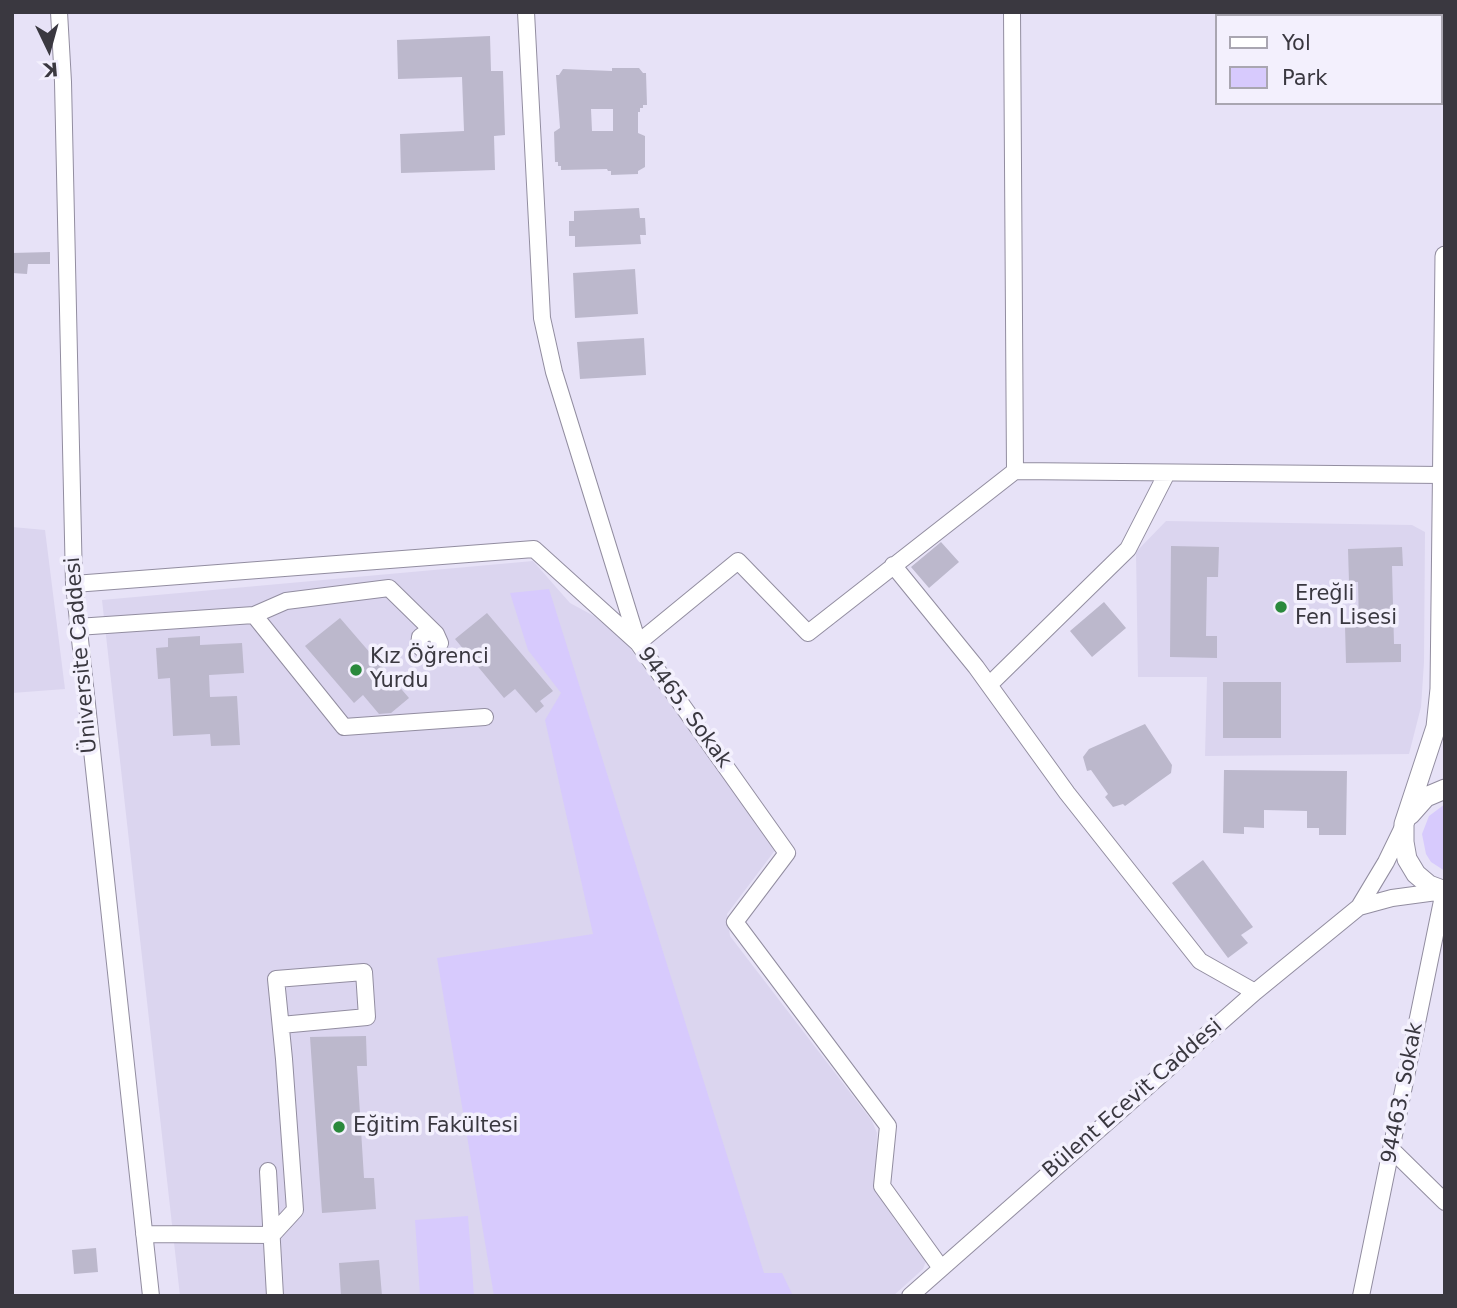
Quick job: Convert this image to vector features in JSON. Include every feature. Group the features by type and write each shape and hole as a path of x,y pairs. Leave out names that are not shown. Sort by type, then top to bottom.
{"main road":[{"path":"1445,256 1438,708 1429,751 1404,824 1407,859 1416,874 1429,885 1445,891"},
{"path":"1404,824 1426,797 1445,789"}],"street":[{"name":"Üniversite Caddesi","path":"59,12 63,82 74,584 150,1296"},
{"path":"526,12 542,318 554,372 638,643 738,561 808,633 1015,471 1443,475"},
{"path":"1012,12 1015,471"},
{"path":"989,684 1128,549 1167,473"},
{"name":"94465. Sokak","path":"74,584 534,549 638,643 787,853 735,922 888,1126 882,1186 941,1268"},
{"path":"892,565 989,684 1067,793 1200,961 1255,992"},
{"path":"78,627 254,615 286,601 389,589 436,634"},
{"path":"254,615 344,727 485,717"},
{"name":"Bülent Ecevit Caddesi","path":"910,1296 1255,992 1359,906 1386,862 1404,824"},
{"name":"Bülent Ecevit Caddesi","path":"1359,906 1392,898 1445,891"},
{"name":"94463. Sokak","path":"1361,1296 1445,891"},
{"path":"144,1234 272,1235 295,1210 276,979 364,972 367,1017 281,1025"},
{"path":"1392,1150 1445,1202"},
{"path":"268,1171 275,1296"}],"shaded area":[{"name":"Ereğli Fen Lisesi","path":"1166,521 1412,525 1425,532 1421,707 1409,754 1205,756 1207,677 1138,677 1136,552"},
{"path":"12,527 45,530 65,689 12,693"},
{"path":"533,561 570,603 594,616 626,643 776,849 727,914 730,936 872,1121 877,1133 875,1187 895,1220 926,1261 923,1269 893,1296 180,1296 102,600"}],"green space":[{"path":"549,589 764,1273 782,1273 793,1296 494,1296 437,958 593,934 545,720 561,693 528,650 510,593"},
{"path":"1445,804 1445,871 1431,862 1426,854 1422,834 1429,816"},
{"path":"468,1216 474,1296 420,1296 415,1220"}],"building":[{"path":"490,36 491,71 503,71 505,135 494,136 495,170 401,173 400,134 464,131 462,77 398,79 397,40"},
{"path":"612,68 639,68 646,73 647,105 643,105 638,112 638,133 645,136 645,167 638,171 638,174 611,175 611,171 607,169 561,170 558,162 555,162 554,132 560,128 556,75 563,69 612,71","holes":["591,109 613,109 613,131 592,131"]},
{"path":"639,208 640,218 645,218 646,235 640,235 641,244 575,247 575,236 569,236 569,221 574,221 574,211"},
{"path":"50,252 50,264 28,264 27,274 12,273 12,253"},
{"path":"635,269 638,314 575,318 573,273"},
{"path":"644,338 646,375 580,379 577,342"},
{"path":"941,542 959,562 929,588 911,567"},
{"path":"1171,546 1219,547 1218,577 1207,577 1206,636 1217,636 1217,658 1170,657"},
{"path":"1402,547 1403,566 1392,566 1394,644 1401,644 1401,662 1346,663 1345,626 1359,625 1358,582 1349,582 1348,549"},
{"path":"1104,602 1126,628 1092,657 1070,631"},
{"path":"487,613 553,691 540,701 544,706 536,713 515,689 504,698 455,639"},
{"name":"Kız Öğrenci Yurdu","path":"340,618 409,698 391,713 379,714 363,695 354,703 305,646"},
{"path":"200,636 200,645 242,643 244,673 209,675 210,697 237,696 240,745 211,746 210,734 173,736 170,678 158,679 156,648 168,647 168,638"},
{"path":"1223,682 1281,682 1281,738 1223,738"},
{"path":"1145,724 1172,765 1171,773 1125,806 1123,804 1113,807 1105,797 1108,794 1091,770 1087,771 1083,757 1089,749"},
{"path":"1224,770 1347,771 1346,835 1319,835 1319,828 1307,828 1307,811 1264,810 1264,828 1244,827 1244,834 1223,833"},
{"path":"1203,860 1253,927 1241,935 1248,943 1228,958 1172,883"},
{"name":"Eğitim Fakültesi","path":"366,1036 367,1066 357,1066 364,1178 374,1178 376,1209 322,1213 310,1037"},
{"path":"96,1248 98,1272 74,1274 72,1250"},
{"path":"379,1260 382,1296 341,1296 339,1263"}],"place":[{"name":"Ereğli Fen Lisesi","path":"1281,607"},
{"name":"Kız Öğrenci Yurdu","path":"356,670"},
{"name":"Eğitim Fakültesi","path":"339,1127"}]}
